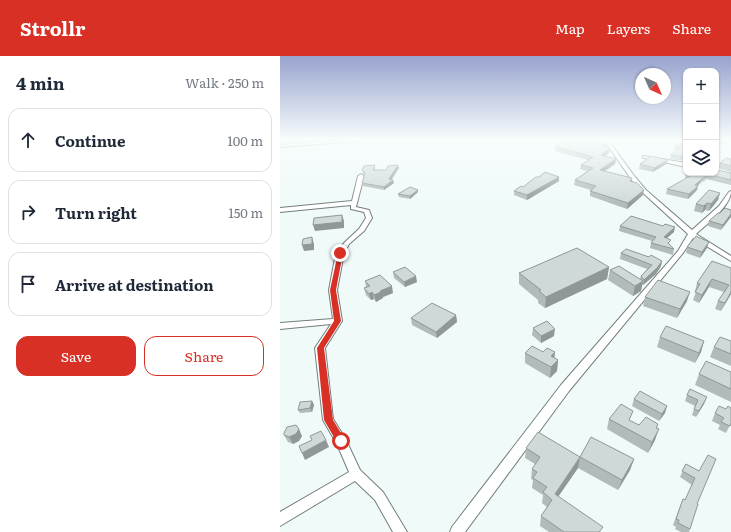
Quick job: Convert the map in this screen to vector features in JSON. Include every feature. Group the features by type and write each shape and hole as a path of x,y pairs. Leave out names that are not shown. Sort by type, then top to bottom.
{"street":[{"path":"622,162 644,191 692,234 731,259"},
{"path":"361,176 353,208 367,211 369,218 362,230 347,243 340,253 333,290 338,321 320,348 328,420 341,441 356,474 379,496 400,532"},
{"path":"457,532 565,388 681,252 692,234 722,207 731,193"},
{"path":"280,210 354,203"},
{"path":"280,326 338,321"},
{"path":"280,519 356,474"}],"building":[{"path":"585,162 611,162 600,170 632,178 630,181 637,183 644,190 628,203 590,191 596,186 575,180 593,168 581,165"},
{"path":"642,162 664,162 654,168 640,164"},
{"path":"731,162 731,166 720,163"},
{"path":"375,165 373,170 386,170 388,166 398,165 389,179 393,180 384,187 362,183 365,173 362,170 364,166"},
{"path":"719,170 731,173 731,180 715,176 719,176"},
{"path":"545,172 559,177 527,195 514,191 521,186 523,187"},
{"path":"690,176 706,176 695,185 698,186 689,194 667,189"},
{"path":"410,187 418,190 410,196 398,194"},
{"path":"709,190 720,193 711,204 707,203 704,206 696,204"},
{"path":"725,208 731,210 731,214 723,225 709,221 720,213"},
{"path":"342,215 342,222 313,225 314,218"},
{"path":"631,216 663,226 665,224 675,227 664,237 671,240 668,243 674,249 651,243 656,237 620,226"},
{"path":"696,236 709,242 702,252 687,247"},
{"path":"312,237 312,244 302,245 303,239"},
{"path":"577,248 609,267 546,297 539,291 541,290 519,273"},
{"path":"626,249 649,257 651,255 662,261 644,280 641,276 652,265 621,253"},
{"path":"712,261 731,268 731,292 725,303 718,301 729,285 712,279 702,295 695,292 700,284 697,283"},
{"path":"619,266 643,281 635,286 610,270"},
{"path":"405,267 416,276 404,282 393,272"},
{"path":"380,275 392,286 374,295 372,292 369,294 364,288 370,286 365,281"},
{"path":"658,280 690,292 680,309 645,297"},
{"path":"432,303 456,315 436,332 411,318"},
{"path":"547,321 555,329 541,336 533,328"},
{"path":"666,326 704,341 699,353 660,337"},
{"path":"720,337 731,341 731,354 714,347"},
{"path":"532,346 543,352 547,348 555,352 551,356 558,360 551,367 525,353"},
{"path":"706,361 731,372 731,389 699,374"},
{"path":"690,389 707,397 699,411 694,409 698,400 687,395"},
{"path":"640,391 667,406 662,414 634,399"},
{"path":"312,401 310,408 298,410 300,402"},
{"path":"621,404 633,411 629,420 639,425 646,417 658,424 656,428 659,429 652,442 609,419"},
{"path":"719,406 726,409 728,406 731,408 730,426 721,422 724,418 715,413"},
{"path":"296,425 299,429 296,434 289,437 284,435 287,427"},
{"path":"321,431 326,440 302,453 299,446 312,440 310,436"},
{"path":"538,432 580,457 555,494 603,527 599,532 564,532 541,516 552,500 543,492 547,487 533,478 537,472 532,469 540,457 526,448"},
{"path":"591,437 634,459 622,480 580,457"},
{"path":"708,455 716,459 697,504 690,529 678,523 679,520 676,519 683,499 685,500 695,478 682,471 686,464 699,471"}],"route":[{"path":"340,253 333,290 338,321 327,340 320,348 328,420 341,441"}]}
